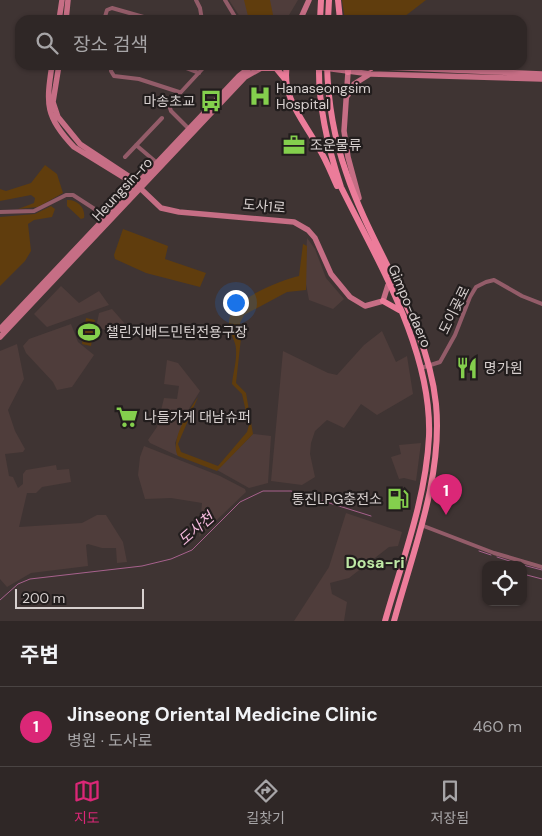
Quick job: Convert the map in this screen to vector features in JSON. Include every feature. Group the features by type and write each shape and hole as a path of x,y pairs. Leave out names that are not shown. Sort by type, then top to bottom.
{"main road":[{"path":"60,15 62,0"},
{"path":"66,15 68,0"},
{"path":"302,15 309,0"},
{"path":"320,15 321,0"},
{"path":"328,15 329,0"},
{"path":"338,0 340,15"},
{"path":"51,70 47,97 48,110 52,121 74,147 137,184"},
{"path":"58,70 53,102 58,117 80,144 137,184"},
{"name":"Heungsin-ro","path":"0,337 109,217 156,162 239,76 249,70"},
{"name":"Heungsin-ro","path":"137,184 252,70"},
{"path":"278,70 286,81"},
{"path":"287,70 286,81 292,104 322,153 340,193 355,215"},
{"name":"Gimpo-daero","path":"319,70 325,129 341,187 413,340 421,368 429,421 426,462 420,495 385,621"},
{"name":"Gimpo-daero","path":"328,70 336,139 346,174 418,332 429,366 436,404 436,440 431,484 394,621"},
{"path":"348,70 344,131 348,157 362,210"},
{"path":"363,70 542,79"},
{"path":"346,101 354,84 371,71 542,74"},
{"name":"도사1로","path":"137,184 158,205 168,210 270,218 298,223 315,238 331,274 350,297 365,306 383,301"},
{"name":"Heungsin-ro","path":"0,329 109,217"},
{"path":"388,285 383,301 400,310"}],"street":[{"path":"196,0 201,15"},
{"path":"225,0 234,15"},
{"path":"106,15 108,10 112,8 136,15"},
{"path":"111,70 114,76 139,79 179,92"},
{"path":"191,70 199,73"},
{"path":"189,129 169,108 170,102 202,70"},
{"path":"125,157 162,118"},
{"path":"136,145 156,162"},
{"path":"0,212 34,211 66,195 73,195 109,217"},
{"name":"도이곶로","path":"421,368 440,362 457,331 470,297 476,288 486,282 494,280 522,296 542,304"},
{"path":"421,525 494,553 542,567"}],"shaded area":[{"path":"229,0 298,0 289,15 239,15"},
{"path":"244,0 270,0 273,15 248,15"},
{"path":"342,0 426,0 406,15 344,15"},
{"path":"45,165 57,174 63,193 38,207 18,209 34,203 35,198 31,195 0,201 0,189 6,191 31,183"},
{"path":"67,200 74,201 80,205 84,211 84,218 81,219 67,206"},
{"path":"51,206 55,209 52,217 34,220 28,224 31,251 25,261 0,286 0,217 35,214"},
{"path":"123,229 168,246 165,259 206,273 200,287 146,273 115,259 114,255"},
{"path":"307,238 315,249 326,278 344,299 333,309 309,300 305,279"},
{"path":"303,244 307,246 306,290 287,292 244,315 240,323 241,338 236,383 246,393 253,434 217,471 178,456 176,442 178,434 198,397 178,444 181,452 218,466 247,432 249,425 242,394 232,384 236,349 229,320 232,312 248,298 270,286 299,276"},
{"path":"61,286 79,303 99,291 109,305 47,327 34,314"},
{"path":"112,309 126,325 128,333 96,328 99,313"},
{"name":"챌린지배드민턴전용구장","path":"86,318 95,320 91,346 82,344"},
{"path":"71,324 78,342 94,355 72,387 57,390 53,382 26,353 23,346 29,339"},
{"path":"382,331 396,362 407,356 413,394 377,415 361,404 344,428 327,420 315,431 311,443 310,454 315,477 302,485 271,481 283,351 328,373 337,375 364,345"},
{"path":"17,344 24,379 8,410 15,431 25,449 23,452 5,454 9,476 13,477 18,488 23,484 23,474 26,470 56,465 57,470 69,469 71,482 42,487 36,493 27,493 19,527 82,523 97,515 106,515 123,542 127,562 117,563 116,548 102,548 88,544 86,545 88,566 31,573 7,587 0,579 0,351"},
{"path":"167,360 178,363 200,391 190,407 175,443 178,456 150,443 148,440 157,427 164,398 177,399 179,386 164,384"},
{"path":"253,434 271,436 268,483 249,488 217,470"},
{"path":"421,443 416,481 404,478 399,479 391,457 401,454 399,445"},
{"path":"144,446 220,476 245,489 246,492 199,537 202,503 171,498 145,499 138,475 140,457"},
{"path":"346,513 402,532 398,546 389,547 349,578 330,583 332,594 347,602 344,621 294,621 329,567"}],"waterway":[{"name":"도사천","path":"0,600 18,584 30,579 142,566 171,559 192,550 240,502 263,491 291,491 371,516"},
{"path":"479,551 491,555"},
{"path":"497,557 510,561"},
{"path":"527,566 542,570"},
{"path":"527,575 542,579"}],"place":[{"name":"Hanaseongsim Hospital","path":"260,96"},
{"name":"마송초교","path":"211,101"},
{"name":"조운물류","path":"294,145"},
{"name":"챌린지배드민턴전용구장","path":"89,332"},
{"name":"명가원","path":"467,368"},
{"name":"나들가게 대남슈퍼","path":"127,417"},
{"name":"통진LPG충전소","path":"398,499"},
{"name":"Jinseong Oriental Medicine Clinic","path":"446,515"}],"district":[{"name":"Dosa-ri","path":"375,562"}]}
